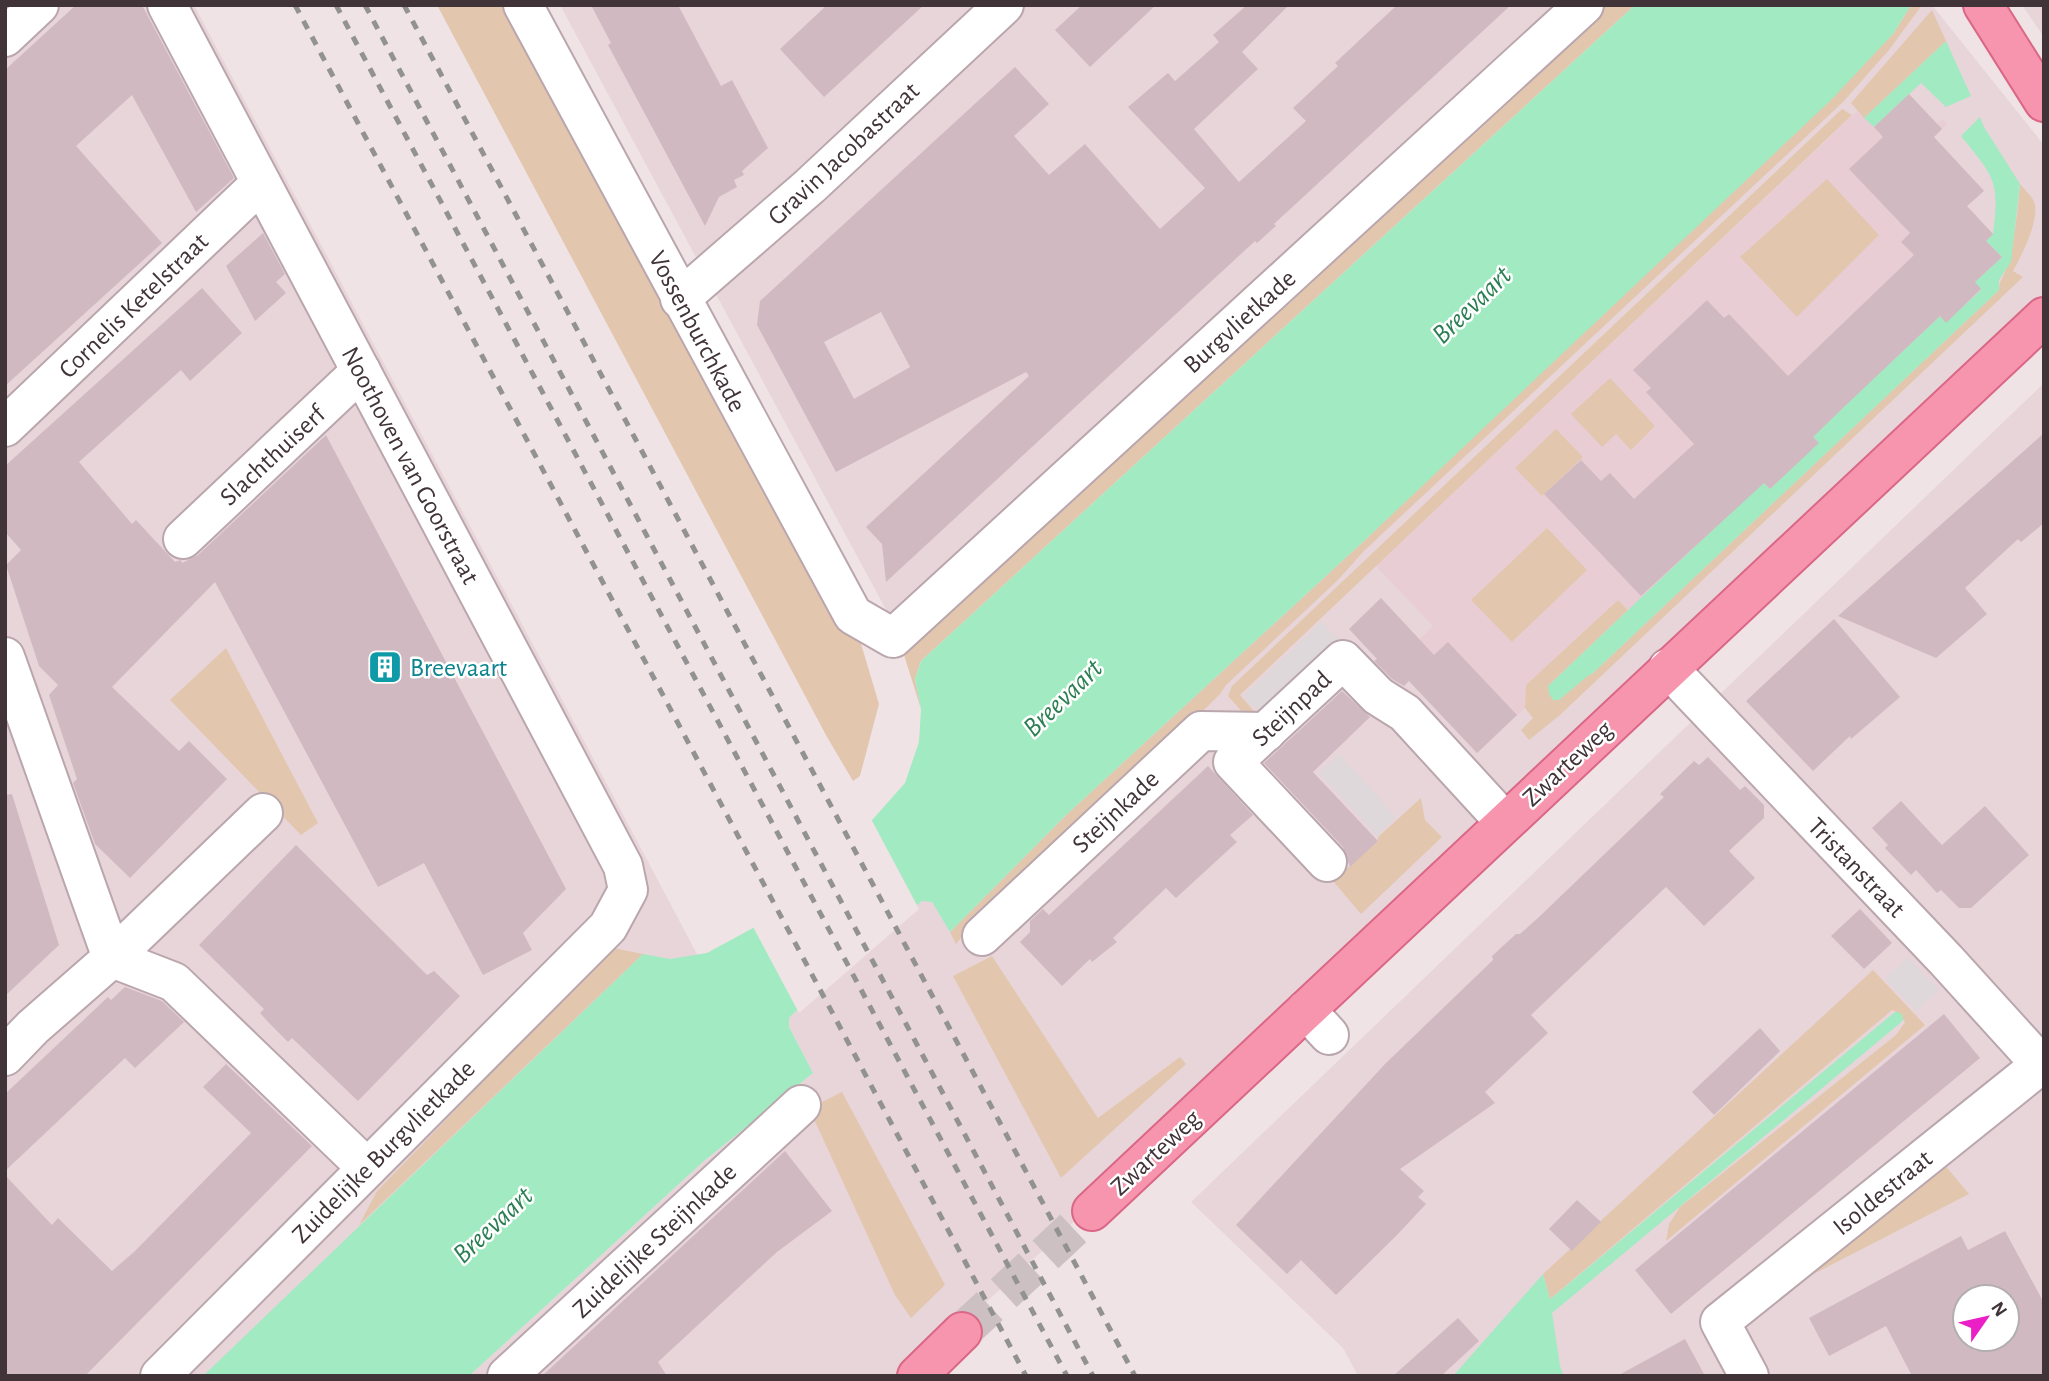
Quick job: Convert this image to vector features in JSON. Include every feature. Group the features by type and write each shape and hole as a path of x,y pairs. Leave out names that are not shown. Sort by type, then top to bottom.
{"main road":[{"path":"1983,5 2044,102"},
{"name":"Zwarteweg","path":"1092,1211 1318,1022 1505,822 1679,681 2044,317"},
{"path":"917,1376 961,1332"}],"street":[{"path":"5,37 39,5"},
{"name":"Noothoven van Goorstraat","path":"167,5 623,866 628,890 608,927"},
{"name":"Vossenburchkade","path":"523,5 853,615 893,638"},
{"name":"Gravin Jacobastraat","path":"680,299 810,186 1004,5"},
{"name":"Burgvlietkade","path":"893,638 1584,5"},
{"name":"Cornelis Ketelstraat","path":"5,427 261,183"},
{"name":"Slachthuiserf","path":"183,539 361,370"},
{"path":"5,657 112,958 174,982 366,1168"},
{"name":"Steijnpad","path":"1328,862 1233,762 1343,660 1378,696 1405,713 1505,822"},
{"name":"Tristanstraat","path":"1679,681 1947,960 2043,1065"},
{"name":"Steijnkade","path":"982,936 1201,731 1266,732"},
{"path":"5,1056 263,813"},
{"name":"Zuidelijke Burgvlietkade","path":"160,1376 608,927"},
{"name":"Isoldestraat","path":"1749,1376 1720,1322 2043,1065"},
{"name":"Zuidelijke Steijnkade","path":"507,1376 801,1105"}],"shaded area":[{"path":"5,5 194,5 715,988 296,1376 5,1376"},
{"path":"437,5 511,5 859,637 879,704 860,776 853,781 827,737"},
{"path":"560,5 1569,5 892,621"},
{"path":"1606,5 1635,5 921,661 915,679 921,709 904,655 906,646"},
{"path":"1911,5 1932,5 2044,145 2044,337 905,1376 469,1376 704,1161 813,1073 789,1027 789,1018 797,1010 922,901 932,902 951,931 1065,816 1365,540 1893,34"},
{"path":"1911,5 1922,5 1889,50 1843,102 1364,551 1338,580 1226,685 1190,724 989,903 956,944 950,932 1065,816 1365,540 1893,34"},
{"path":"2022,5 2044,5 2044,37"},
{"path":"1932,10 1946,41 1864,118 1851,103"},
{"path":"1909,94 1937,124 1942,119 1947,124 1929,142 1946,150 1984,190 1967,207 1993,234 2002,257 1981,289 1946,323 1936,320 1813,436 1819,443 1770,489 1763,483 1628,610 1618,600 1526,685 1525,708 1477,753 1394,665 1433,626 1376,566 1857,111 1874,127"},
{"path":"1842,109 1852,115 1240,695 1261,719 1253,724 1228,696 1232,686"},
{"path":"1827,179 1879,235 1797,317 1740,257"},
{"path":"2020,184 2032,197 2035,209 2029,237 2013,271 2023,277 1560,715 1529,740 1521,730 1533,718 1525,708 1526,685 1618,600 1628,610 1548,686 1592,674 1999,290 2013,238"},
{"path":"1610,378 1655,426 1631,450 1616,434 1602,447 1571,414"},
{"path":"2044,383 2044,1376 1358,1376 1343,1348 1191,1202"},
{"path":"1556,429 1583,457 1542,496 1515,468"},
{"path":"1547,528 1587,570 1512,642 1471,600"},
{"path":"1321,622 1341,642 1264,717 1243,696"},
{"path":"226,648 318,823 301,835 170,700"},
{"path":"1339,754 1396,817 1377,836 1319,773"},
{"path":"1421,798 1425,820 1442,837 1361,914 1333,881"},
{"path":"613,948 643,954 359,1225 377,1191"},
{"path":"992,956 1098,1118 1180,1057 1186,1064 1061,1178 953,976"},
{"path":"1908,958 1939,990 1916,1011 1885,979"},
{"path":"1873,970 1925,1025 1666,1241 1669,1224 1680,1207 1896,1035 1905,1022 1892,1010 1550,1299 1543,1274"},
{"path":"842,1092 945,1285 911,1318 895,1295 813,1117 816,1105"},
{"path":"1943,1163 1969,1194 1798,1282"}],"water":[{"path":"1635,5 1911,5 1893,34 1831,100 1365,540 1065,816 950,932 932,902 922,901 797,1010 789,1018 789,1027 813,1073 704,1161 469,1376 203,1376 643,954 670,959 707,953 753,928 873,819 905,783 919,742 921,709 915,679 921,661"},
{"path":"1946,41 1971,96 1946,107 1921,83 1874,127 1864,118"},
{"path":"1980,117 2020,184 2011,262 1999,280 1999,290 1592,674 1559,700 1553,700 1548,686 1763,482 1770,489 1818,442 1812,436 1940,316 1946,322 1981,290 1975,282 2002,257 1986,241 1993,234 1995,216 1995,190 1992,180 1961,136"},
{"path":"1543,1274 1564,1376 1453,1376"}],"pier":[{"path":"870,817 919,909 799,1013 752,925"}],"building":[{"path":"76,5 142,5 234,178 196,212 132,95 76,146 162,243 5,386 5,70"},
{"path":"591,5 678,5 721,86 732,80 768,148 742,171 744,175 734,180 737,187 719,197 705,226 608,45 611,43"},
{"path":"827,5 924,5 824,97 780,49"},
{"path":"1082,5 1156,5 1090,67 1055,30"},
{"path":"1247,5 1289,5 1242,52 1258,69 1194,129 1239,182 1306,121 1293,108 1338,66 1335,63 1397,5 1511,5 1274,224 1276,226 1257,243 1255,241 886,582 882,544 866,527 1029,376 1026,372 836,472 757,325 760,301 1015,67 1049,104 1014,136 1049,175 1085,144 1160,229 1205,188 1128,107 1168,73 1175,81 1219,42 1213,35","holes":["881,312 910,367 854,399 824,342"]},
{"path":"1909,94 1942,129 1934,137 1984,191 1967,206 1993,234 1986,241 2002,257 1975,282 1981,289 1946,323 1940,316 1813,437 1819,443 1770,489 1764,483 1641,596 1544,494 1581,460 1601,481 1610,473 1634,499 1694,444 1646,392 1651,388 1633,370 1707,300 1724,318 1729,314 1788,376 1914,255 1901,242 1910,233 1849,169 1883,137 1874,127"},
{"path":"263,233 285,274 276,282 286,293 255,321 226,266"},
{"path":"202,288 242,333 190,381 181,370 79,462 132,524 136,520 175,562 181,560 182,563 198,555 326,435 566,889 523,933 532,950 483,975 424,863 378,887 215,582 112,687 179,751 189,741 227,779 130,878 95,844 73,783 77,779 49,695 58,685 39,666 6,565 21,550 5,532 5,466"},
{"path":"2044,433 2044,523 2021,542 2018,539 1965,588 1987,614 1936,658 1838,616"},
{"path":"1381,598 1434,655 1448,642 1517,715 1477,753 1409,681 1404,686 1392,679 1349,629"},
{"path":"1834,619 1900,697 1851,739 1850,736 1813,771 1746,701"},
{"path":"1342,691 1370,717 1313,772 1378,841 1350,867 1343,847 1264,763"},
{"path":"1708,757 1740,790 1745,786 1764,805 1764,818 1729,851 1755,878 1704,926 1666,887 1531,1015 1548,1033 1485,1092 1495,1103 1400,1169 1424,1191 1418,1197 1426,1204 1397,1235 1336,1295 1301,1260 1287,1274 1236,1225 1385,1064 1493,960 1492,956 1540,916 1664,797 1660,794 1694,761 1699,765"},
{"path":"1208,766 1253,815 1230,835 1237,842 1176,898 1166,888 1113,938 1117,942 1092,962 1090,959 1062,986 1020,942 1030,932 1030,921 1043,909 1049,915"},
{"path":"12,794 59,945 5,996 5,795"},
{"path":"1901,801 1942,845 1985,806 2029,855 1971,908 1959,908 1941,890 1937,893 1916,870 1911,875 1885,848 1888,845 1872,828"},
{"path":"296,845 427,975 434,971 460,996 358,1101 292,1038 288,1042 260,1013 264,1009 199,945"},
{"path":"1860,909 1892,943 1864,969 1831,936"},
{"path":"125,987 162,1001 184,1022 135,1068 125,1058 5,1171 5,1094 108,997 111,1000"},
{"path":"1944,1014 1980,1058 1671,1314 1635,1270"},
{"path":"1760,1028 1780,1051 1714,1115 1692,1092"},
{"path":"226,1064 312,1146 85,1376 5,1376 5,1175 52,1225 58,1218 112,1271 251,1133 203,1087"},
{"path":"785,1151 832,1211 777,1252 658,1362 667,1376 542,1376"},
{"path":"1577,1200 1601,1222 1572,1251 1549,1229"},
{"path":"2005,1231 2044,1303 2044,1376 1912,1376 1886,1326 1829,1356 1809,1318 1961,1236 1968,1250"},
{"path":"1458,1318 1479,1341 1441,1376 1393,1376"},
{"path":"1685,1339 1705,1376 1617,1376"}],"waterway":[{"path":"1550,1307 1897,1018"}],"tunnel":[{"path":"962,1332 1092,1211"}],"railway":[{"path":"295,5 1026,1376"},
{"path":"336,5 1067,1376"},
{"path":"365,5 1093,1376"},
{"path":"404,5 1135,1376"}],"place":[{"name":"Breevaart","path":"385,667"}]}
